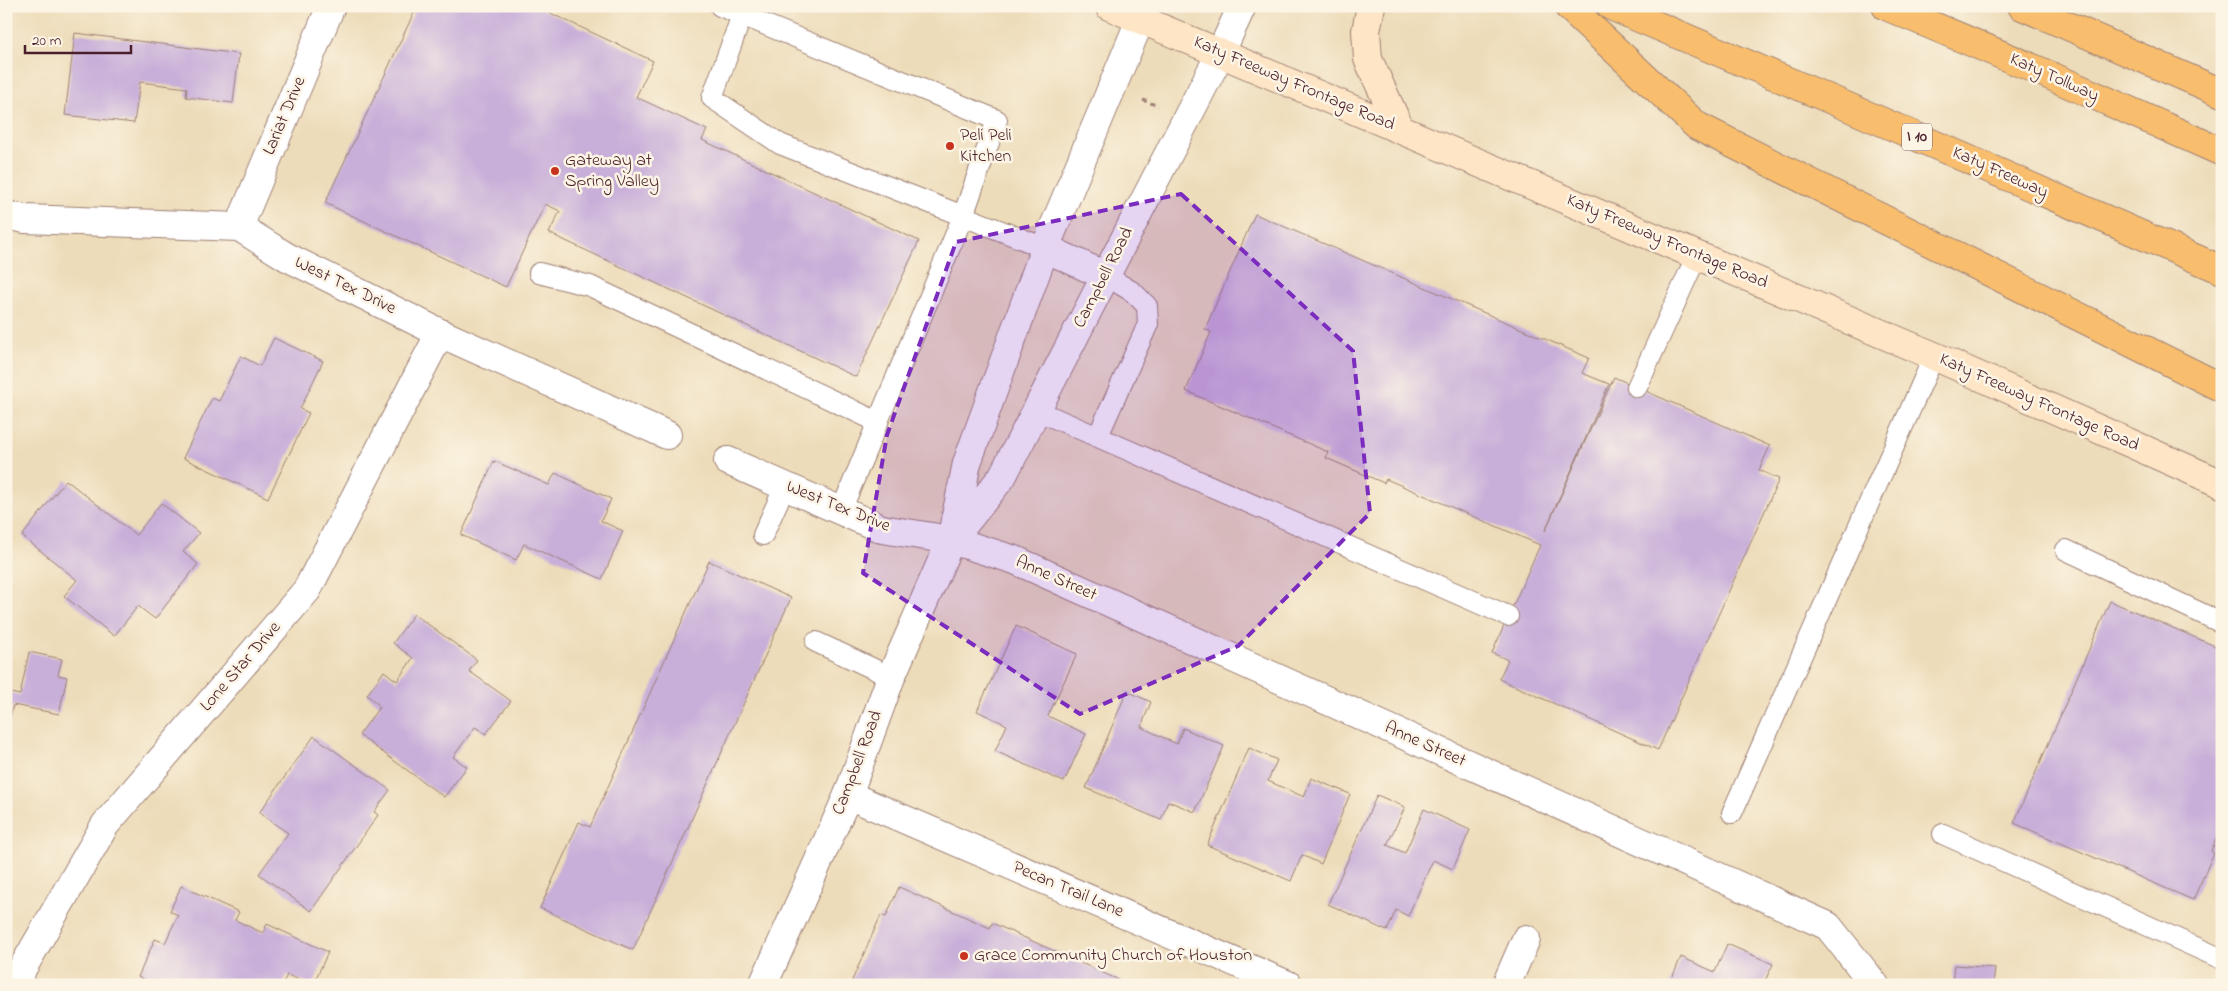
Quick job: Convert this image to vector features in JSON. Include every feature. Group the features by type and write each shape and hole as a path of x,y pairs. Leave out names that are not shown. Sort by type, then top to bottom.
{"highway":[{"path":"1568,6 1697,126 2222,388"},
{"name":"Katy Freeway","path":"1611,6 2222,270"},
{"name":"Katy Tollway","path":"1886,6 2042,72 2222,152"},
{"path":"2022,6 2222,93"}],"main road":[{"name":"Katy Freeway Frontage Road","path":"1109,6 1144,13 1221,52 1934,356 2222,484"},
{"path":"1371,6 1366,31 1368,59 1400,129"}],"street":[{"name":"Lariat Drive","path":"239,227 331,6"},
{"name":"Campbell Road","path":"951,540 1002,477 1221,52 1242,6"},
{"name":"Campbell Road","path":"763,985 848,795 891,677 951,540 967,463 1045,248 1144,13"},
{"name":"West Tex Drive","path":"6,215 26,219 239,227 287,257 440,333 667,435"},
{"path":"1045,248 1106,276"},
{"name":"Lone Star Drive","path":"17,985 22,969 105,826 307,590 440,333"},
{"name":"West Tex Drive","path":"728,461 882,529 951,540"},
{"name":"Anne Street","path":"951,540 1024,564 1828,926 1875,985"},
{"name":"Pecan Trail Lane","path":"848,795 1288,985"},
{"path":"1506,985 1526,939"}],"lane":[{"path":"720,6 997,120 963,216 841,511"},
{"path":"742,15 712,98 780,144 1045,248"},
{"path":"1638,388 1697,255"},
{"path":"539,273 590,286 878,422"},
{"path":"1098,436 1148,324 1147,306 1133,292 1106,276"},
{"path":"1732,813 1934,356"},
{"path":"1036,410 1508,616"},
{"path":"763,535 785,486"},
{"path":"2066,550 2222,623"},
{"path":"816,642 891,677"},
{"path":"1943,834 2222,959"}],"path":[{"path":"1138,98 1163,108"}],"highlighted area":[{"path":"1181,194 1353,351 1370,513 1238,646 1080,714 863,573 887,435 956,242"}],"building":[{"name":"Gateway at Spring Valley","path":"417,6 535,6 653,61 636,97 707,130 702,140 919,241 856,377 549,233 560,211 545,204 506,287 325,203"},
{"path":"75,33 239,54 233,103 186,97 187,88 140,82 134,123 65,115"},
{"path":"1255,214 1589,358 1582,373 1609,384 1545,531 1614,377 1770,446 1759,470 1779,479 1658,750 1499,679 1508,660 1492,653 1540,545 1386,479 1384,483 1326,458 1328,452 1186,391 1211,332 1205,329"},
{"path":"274,338 323,361 300,409 309,413 268,498 183,458 212,398 219,401 241,356 260,366"},
{"path":"494,461 549,485 555,473 611,499 601,521 623,531 602,579 524,544 516,560 461,535"},
{"path":"66,480 136,535 161,503 199,533 183,552 198,564 155,619 138,606 114,636 64,596 77,580 22,536"},
{"path":"709,561 791,598 633,950 540,908 579,822 590,827"},
{"path":"2110,601 2222,649 2222,826 2211,851 2214,853 2193,900 2014,823"},
{"path":"414,614 477,660 469,671 511,701 486,734 475,727 453,757 467,767 444,797 359,735 380,706 367,695 384,671 397,681 413,658 393,643"},
{"path":"1016,626 1077,654 1048,716 1086,734 1064,782 995,751 1007,725 977,711"},
{"path":"29,652 62,659 58,675 67,677 59,714 13,705 6,734 6,692 20,695"},
{"path":"1127,691 1151,702 1141,727 1177,744 1183,728 1224,746 1195,812 1168,801 1161,820 1086,788"},
{"path":"314,736 390,790 374,812 378,815 311,911 259,874 288,833 259,813"},
{"path":"1249,748 1277,760 1268,781 1304,797 1311,778 1350,794 1321,864 1302,855 1291,881 1207,845"},
{"path":"1377,795 1405,807 1387,845 1405,853 1424,809 1470,830 1453,869 1433,860 1408,916 1396,910 1387,931 1328,904"},
{"path":"181,886 239,912 235,920 263,933 267,924 328,952 313,985 287,975 282,985 143,985 145,980 138,977 155,939 165,943 178,915 170,911"},
{"name":"Grace Community Church of Houston","path":"899,887 990,928 992,923 1130,985 850,985 881,915 886,917"},
{"path":"1727,944 1773,964 1763,985 1669,985 1681,957 1715,972"},
{"path":"1954,965 1995,968 1993,985 1952,985"}],"place":[{"name":"Peli Peli Kitchen","path":"950,146"},
{"name":"Gateway at Spring Valley","path":"555,171"},
{"name":"Grace Community Church of Houston","path":"964,956"}]}
